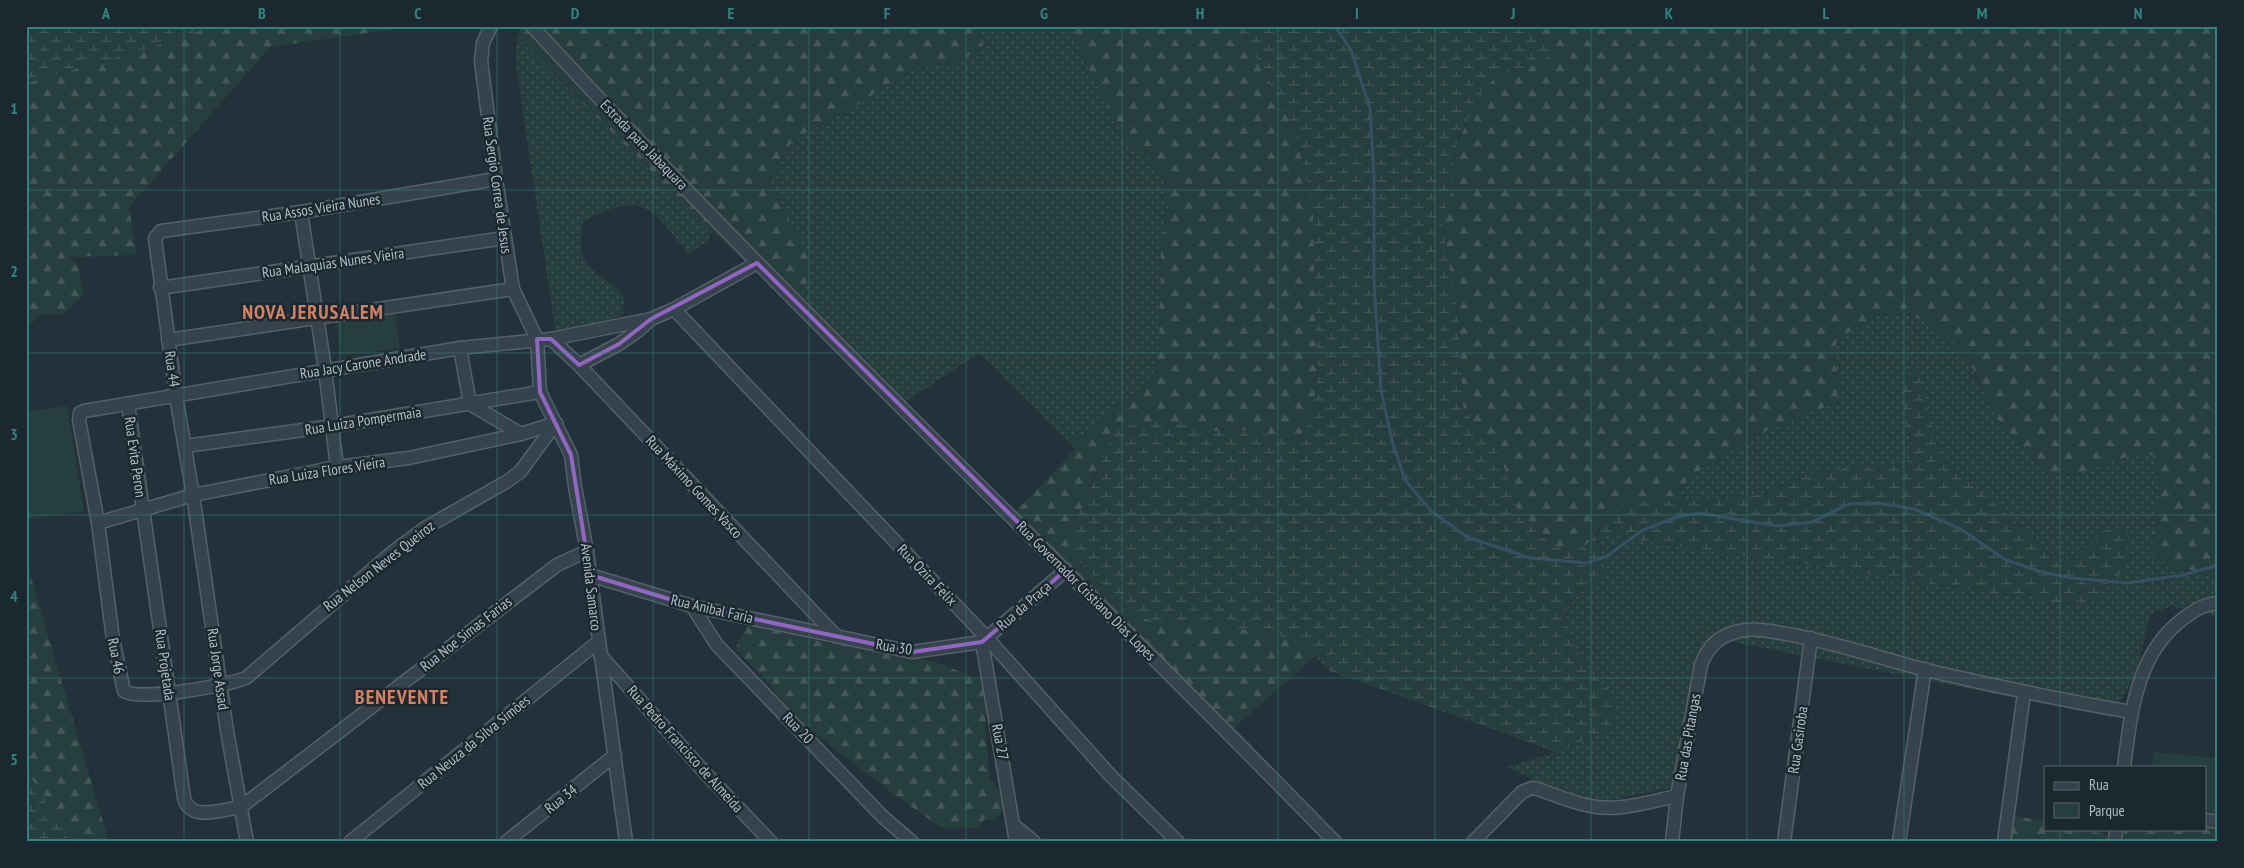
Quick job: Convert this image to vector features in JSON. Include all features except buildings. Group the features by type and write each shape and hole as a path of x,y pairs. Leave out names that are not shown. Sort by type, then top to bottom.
{"street":[{"name":"Rua Sergio Correa de Jesus","path":"491,26 484,43 482,61 496,179 513,289 538,339"},
{"name":"Estrada para Jabaquara","path":"532,26 757,263 835,342"},
{"name":"Rua Assos Vieira Nunes","path":"154,243 157,234 161,231 301,212 496,179"},
{"path":"301,212 311,267 338,467"},
{"name":"Rua Malaquias Nunes Vieira","path":"160,288 505,238"},
{"name":"Rua 44","path":"154,243 176,396 194,495"},
{"path":"551,338 651,319 674,309 757,263"},
{"path":"168,340 513,289"},
{"name":"Rua Ozira Felix","path":"674,309 1110,775 1178,842"},
{"path":"579,365 619,344 651,319"},
{"name":"Rua Jacy Carone Andrade","path":"98,523 79,416 84,411 325,369 460,348 551,338"},
{"name":"Rua Máximo Gomes Vasco","path":"551,338 579,365 836,636"},
{"name":"Avenida Samarco","path":"538,339 540,392 571,455 587,551 626,841"},
{"name":"Rua Governador Cristiano Dias Lopes","path":"835,342 1066,570 1335,842"},
{"path":"460,348 470,404 521,434"},
{"name":"Rua Luiza Pompermaia","path":"185,446 333,426 540,392"},
{"name":"Rua Evita Peron","path":"128,404 143,510"},
{"name":"Rua Luiza Flores Vieira","path":"98,523 194,495 338,467 409,458 521,434 556,423"},
{"name":"Rua Nelson Neves Queiroz","path":"220,685 238,681 252,673 319,614 425,528 454,509 506,482 520,472 556,423"},
{"name":"Rua Jorge Assad","path":"194,495 220,685 247,842"},
{"name":"Rua Projetada","path":"143,510 184,798 186,806 191,811 198,813"},
{"name":"Rua 46","path":"98,523 107,603 124,691 130,695 138,696 220,685"},
{"name":"Rua Noe Simas Farias","path":"198,813 242,807 557,565 587,551"},
{"name":"Rua da Praça","path":"984,640 1066,570"},
{"name":"Rua Anibal Faria","path":"590,575 692,606 836,636"},
{"path":"2124,766 2131,712 2148,659 2173,626 2198,608 2218,603"},
{"name":"Rua 20","path":"692,606 716,645 883,817 912,842"},
{"name":"Rua das Pitangas","path":"1672,842 1677,796 1701,665 1705,653 1719,639 1747,630 1760,630 1811,638"},
{"name":"Rua 30","path":"836,636 912,652 984,640"},
{"path":"1811,638 1925,669 2024,693 2131,712"},
{"name":"Rua Gasiroba","path":"1784,842 1811,638"},
{"name":"Rua 27","path":"984,640 1015,826 1016,842"},
{"name":"Rua Neuza da Silva Simões","path":"350,842 599,648"},
{"name":"Rua Pedro Francisco de Almeida","path":"599,648 708,776 771,842"},
{"path":"1899,842 1925,669"},
{"path":"2004,842 2024,693"},
{"name":"Rua 34","path":"506,842 615,755"},
{"path":"1473,842 1522,792 1532,788 1588,806 1612,808 1638,805 1677,796"},
{"path":"1015,826 1034,842"}],"highlighted area":[{"path":"757,263 1066,570 982,642 912,652 692,606 590,575 571,455 540,392 537,339 551,339 579,365 619,344 651,319"}],"green space":[{"path":"26,26 213,26 150,48 26,83"},
{"path":"213,26 416,26 270,47 129,207 137,255 69,257 78,266 84,295 63,314 44,314 26,327 26,83 150,48"},
{"path":"521,26 981,26 983,47 956,63 924,64 900,77 851,109 795,139 781,156 773,185 780,203 814,267 801,295 793,303 712,232 517,37"},
{"path":"981,26 1072,26 1082,56 1126,140 1150,159 1165,178 1168,207 1161,250 1159,349 1151,383 1101,417 1085,433 1068,442 979,353 898,407 793,303 780,203 773,185 781,156 795,139 851,109 875,91 924,64 956,63 983,47"},
{"path":"1072,26 1240,26 1295,131 1313,208 1317,383 1312,414 1305,431 1294,440 1243,430 1216,431 1202,429 1181,423 1096,472 1083,507 1074,520 1074,556 1133,614 1155,622 1213,621 1290,638 1316,656 1226,735 1008,520 1075,449 1068,442 1085,433 1101,417 1151,383 1159,349 1161,250 1168,207 1165,178 1150,159 1126,140 1082,56"},
{"path":"1240,26 1545,26 1538,27 1539,38 1548,43 1549,57 1528,68 1508,69 1483,88 1456,145 1452,192 1441,220 1458,315 1463,406 1476,427 1493,442 1504,467 1511,494 1519,513 1536,531 1556,548 1578,549 1590,542 1596,534 1605,569 1604,579 1574,598 1568,607 1566,618 1568,629 1579,654 1587,666 1612,692 1615,728 1556,752 1327,670 1316,656 1290,638 1213,621 1155,622 1133,614 1074,556 1074,520 1083,507 1113,433 1136,423 1161,422 1181,423 1216,431 1243,430 1294,440 1305,431 1312,414 1317,383 1313,208 1295,131"},
{"path":"2218,26 2218,581 2202,573 2166,565 2152,554 2154,522 2160,490 2153,455 2129,456 2071,476 2052,474 2012,438 1995,415 1969,361 1950,339 1918,318 1894,313 1877,315 1837,340 1832,357 1842,385 1833,404 1768,430 1690,476 1675,501 1630,501 1616,508 1607,517 1590,542 1578,549 1556,548 1519,513 1511,494 1504,467 1493,442 1476,427 1463,406 1458,315 1441,220 1452,192 1456,146 1483,88 1508,69 1528,68 1539,38 1538,27"},
{"path":"517,37 712,232 707,241 688,254 667,227 649,210 642,207 619,207 603,212 583,222 581,240 585,262 625,299 622,315 557,342 516,65"},
{"path":"395,312 400,348 341,356 336,320"},
{"path":"1894,313 1918,318 1950,339 1969,361 1980,387 2071,476 2129,456 2153,454 2160,490 2154,522 2182,570 2211,575 2218,581 2218,617 2172,606 2150,614 2137,671 2112,717 1728,641 1705,657 1684,785 1592,804 1568,796 1507,767 1556,752 1615,728 1612,693 1587,666 1568,630 1567,619 1570,604 1605,569 1597,534 2065,604 2104,600 2099,589 2127,570 2102,533 2078,558 2066,560 2046,550 2029,533 1947,464 1935,441 1913,369 1904,378 1904,416 1912,458 1898,466 1805,474 1759,495 1703,501 1675,501 1690,476 1768,430 1788,422 1835,369 1832,356 1837,340 1877,315"},
{"path":"1913,369 1918,373 1924,388 1935,441 1947,464 2029,533 2046,550 2066,560 2078,558 2110,526 2128,531 2127,570 2099,589 2104,600 2065,604 1597,534 1607,517 1616,508 1630,501 1703,501 1759,495 1805,474 1845,468 1898,466 1912,458 1904,416 1904,378"},
{"path":"67,406 84,511 26,520 26,412"},
{"path":"26,558 109,842 70,842 26,769"},
{"path":"748,624 831,644 843,642 936,662 988,683 985,726 990,780 1011,802 993,821 985,819 976,828 940,827 884,787 797,720 765,679 735,649"},
{"path":"2153,752 2218,758 2218,820 2206,818 2206,766 2152,766"},
{"path":"26,769 70,842 26,842"},
{"path":"2013,815 2044,822 2044,830 2085,830 2109,835 2108,842 2010,842"},
{"path":"2206,828 2218,830 2217,842 2123,842 2124,830 2206,830"}],"waterway":[{"path":"1335,26 1351,50 1370,109 1374,176 1374,282 1381,390 1392,441 1405,480 1431,511 1467,537 1530,558 1587,563 1607,556 1643,530 1677,517 1698,513 1777,526 1812,522 1849,504 1878,503 1914,509 1961,529 2004,559 2041,572 2072,578 2128,583 2183,575 2218,565"}],"district":[{"name":"NOVA JERUSALEM","path":"313,312"},
{"name":"BENEVENTE","path":"402,697"}]}
